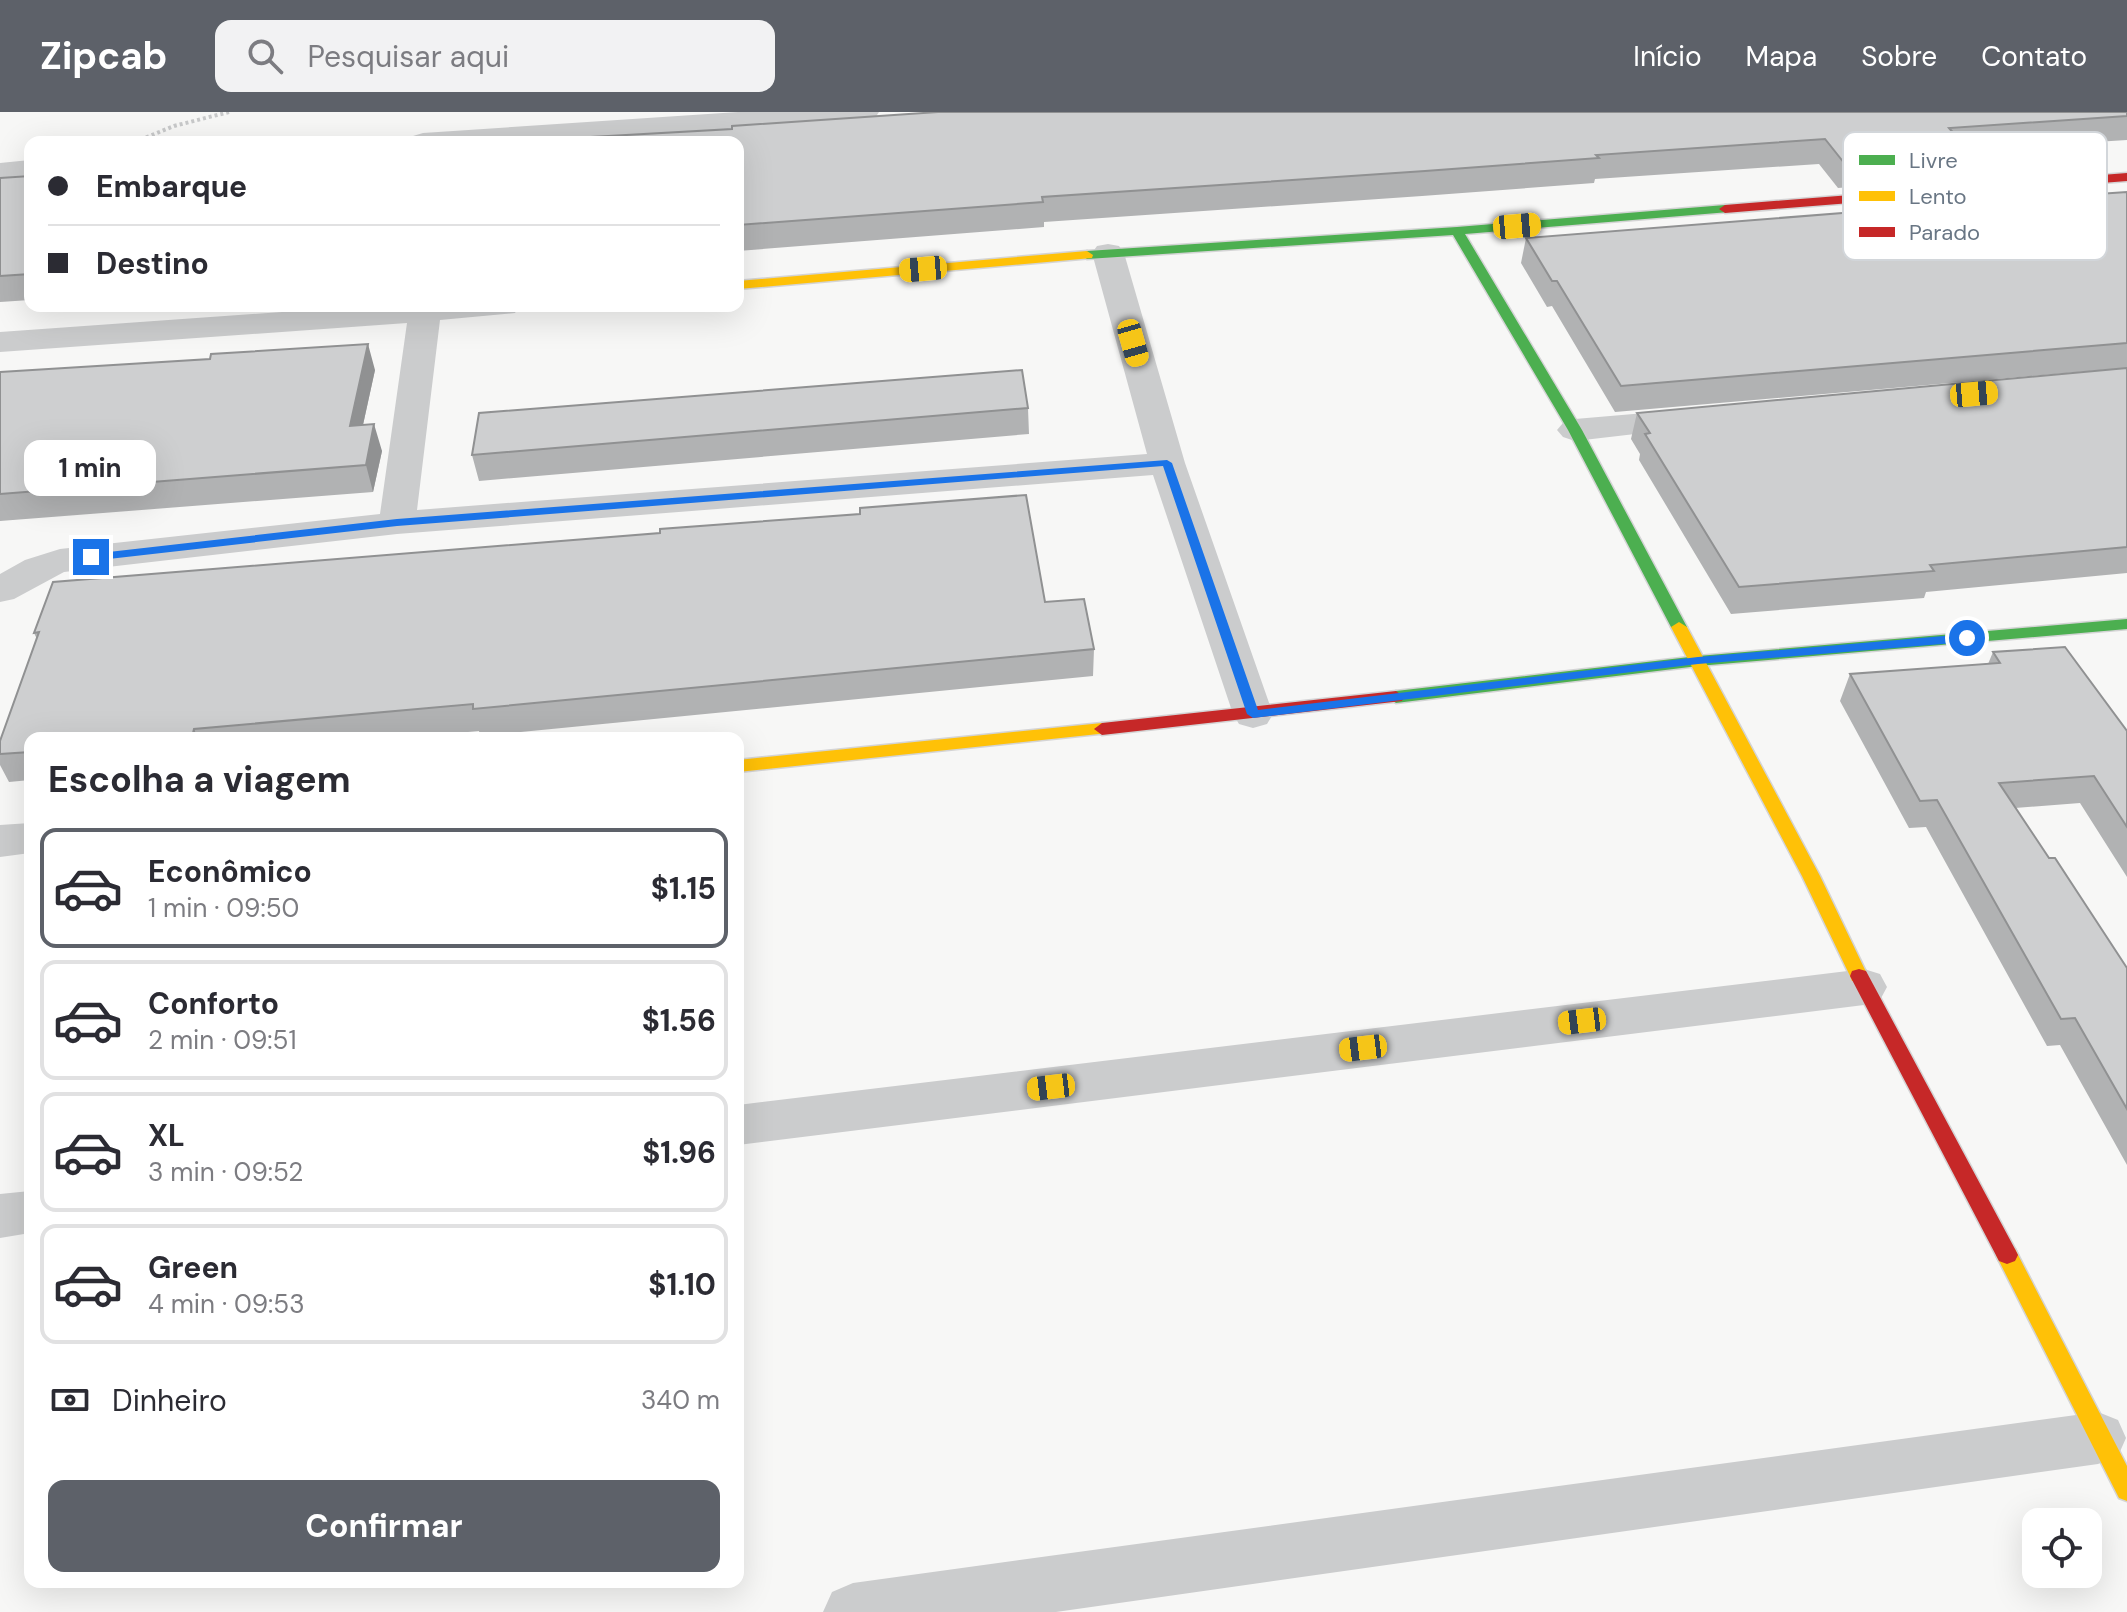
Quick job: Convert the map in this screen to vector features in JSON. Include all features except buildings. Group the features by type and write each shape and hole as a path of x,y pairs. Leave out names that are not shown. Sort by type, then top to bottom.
{"street":[{"path":"511,136 865,112"},
{"path":"0,172 24,170"},
{"path":"2107,179 2127,177"},
{"path":"744,284 1108,253 1457,231 1843,200"},
{"path":"1457,231 1575,430 1698,661 1811,876 1864,987 1980,1200 2127,1490"},
{"path":"1108,253 1167,463 1253,714"},
{"path":"0,342 436,312"},
{"path":"397,523 425,313"},
{"path":"1575,430 1717,417"},
{"path":"0,590 38,568 60,561 397,523 1167,463"},
{"path":"744,765 1253,714 1698,661 2123,630"},
{"path":"0,841 24,839"},
{"path":"744,1124 1864,987"},
{"path":"0,1216 24,1213"},
{"path":"853,1612 2098,1438"}],"path":[{"path":"150,136 174,126 229,112"}],"traffic: fast":[{"path":"1087,255 1457,231 1725,209"},
{"path":"1457,231 1575,430 1679,627"},
{"path":"1396,697 1698,661 2127,624"}],"traffic: slow":[{"path":"744,284 1087,255"},
{"path":"1679,627 1811,876 1859,976"},
{"path":"744,765 1102,729"},
{"path":"2007,1255 2127,1490"}],"traffic: jam":[{"path":"2107,179 2127,177"},
{"path":"1725,209 1843,200"},
{"path":"1102,729 1396,697"},
{"path":"1859,976 2007,1255"}],"route":[{"path":"91,557 397,523 1167,463 1253,714 1698,661 1967,638"}]}
